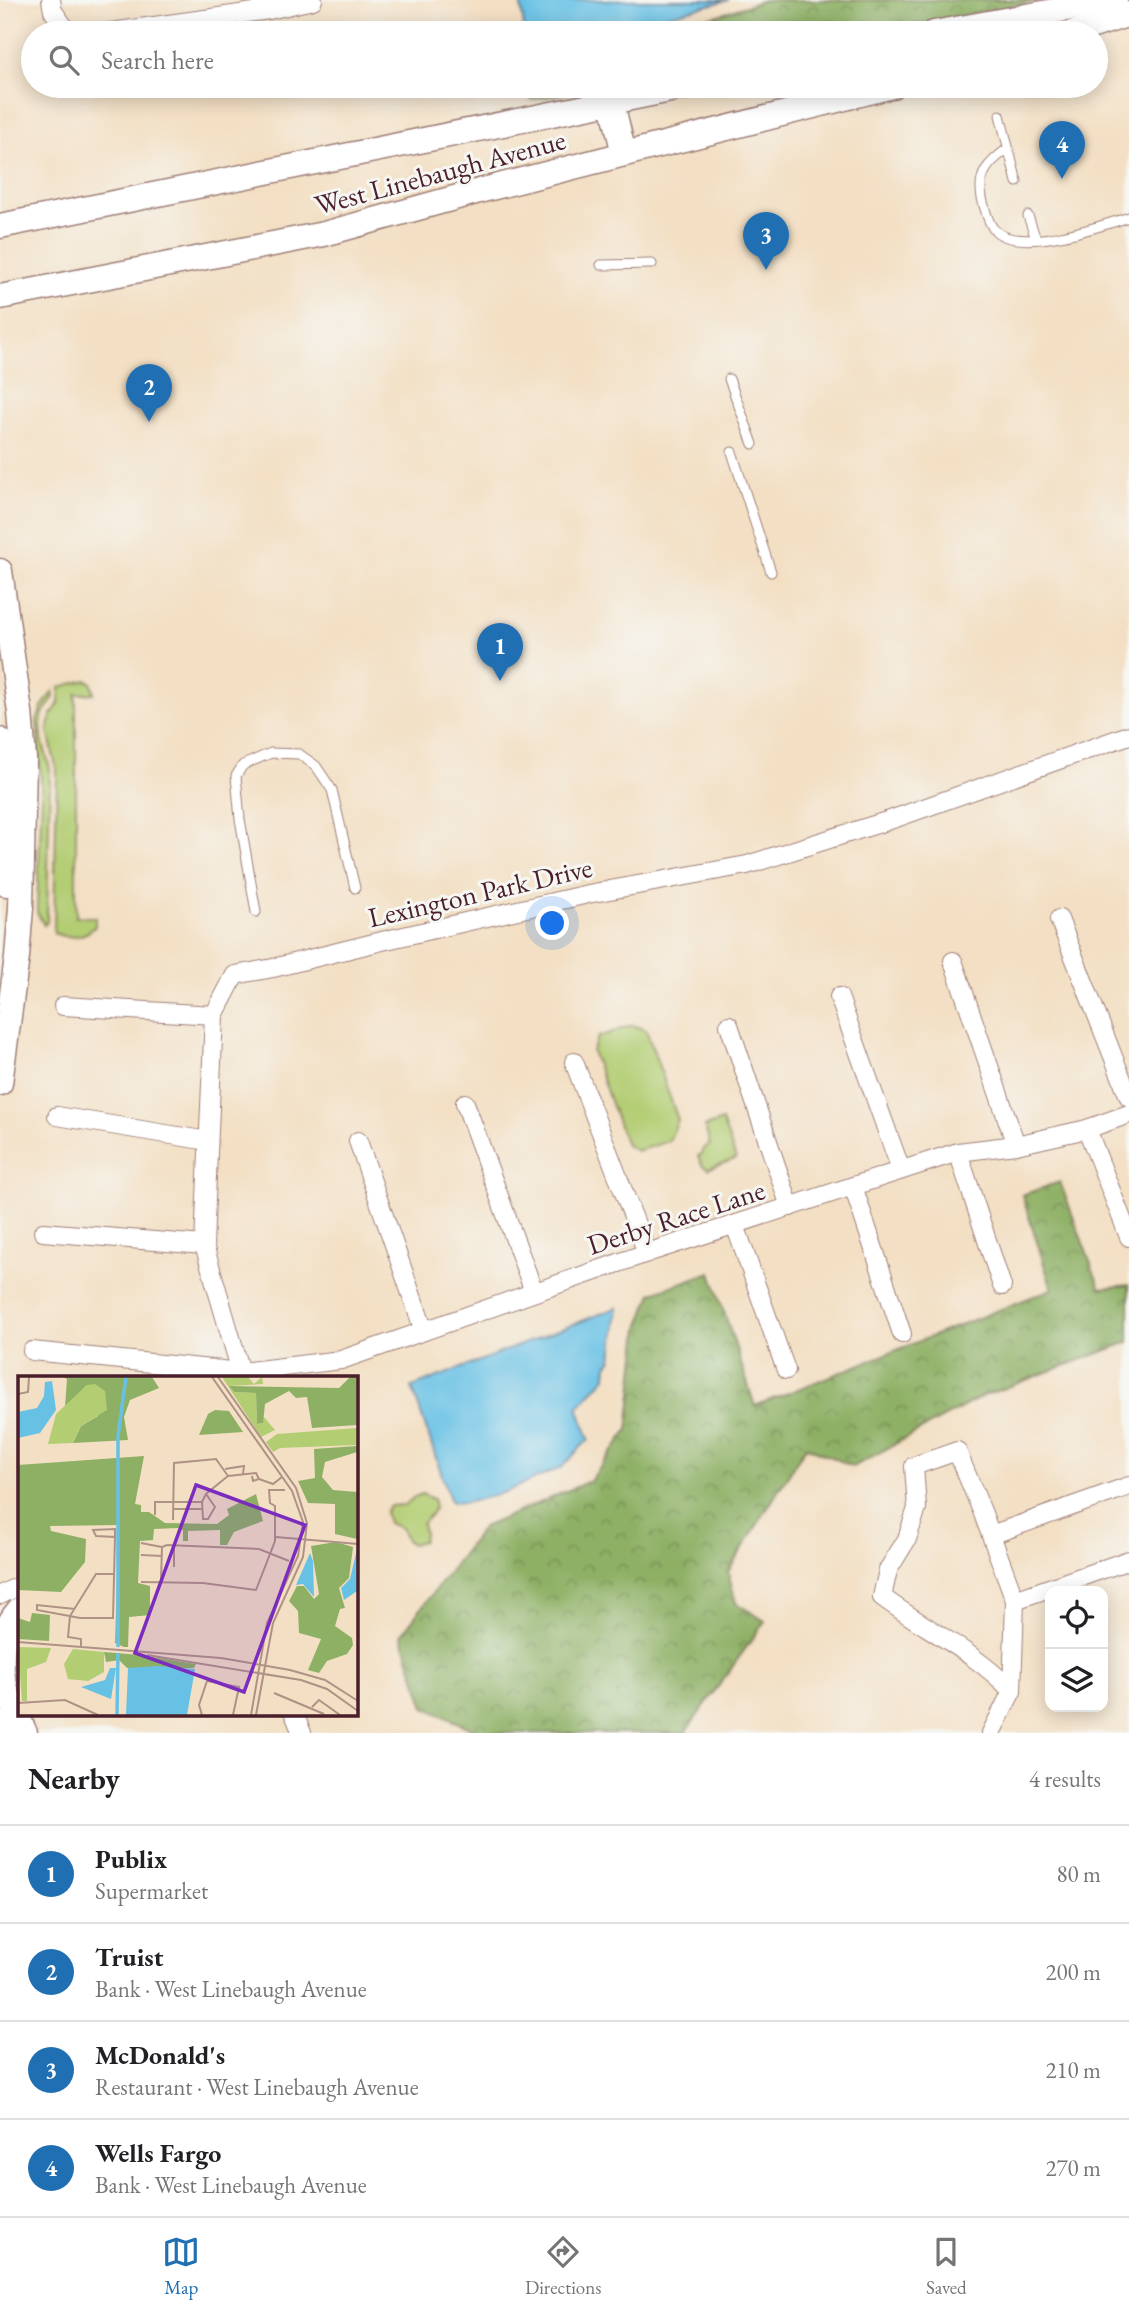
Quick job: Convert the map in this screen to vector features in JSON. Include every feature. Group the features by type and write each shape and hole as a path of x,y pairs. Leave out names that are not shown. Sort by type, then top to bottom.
{"main road":[{"path":"1000,21 1115,0"},
{"path":"1108,21 1129,14"},
{"name":"West Linebaugh Avenue","path":"0,226 635,98"},
{"name":"West Linebaugh Avenue","path":"0,297 324,234 845,98"},
{"path":"612,103 624,154"},
{"path":"0,571 6,655 20,712 24,759 21,905 12,948 0,1083"},
{"path":"0,740 7,904 12,948"},
{"path":"12,1595 1,1653 1,1669 7,1693 25,1733"},
{"path":"0,1723 5,1733"}],"street":[{"path":"51,0 53,11 60,21"},
{"path":"191,21 270,10 313,0"},
{"name":"Lexington Park Drive","path":"241,1375 204,1245 214,1015 234,975 588,894 747,865 893,819 1128,738"},
{"path":"1059,919 1129,1097"},
{"path":"953,961 1016,1145"},
{"path":"839,997 901,1170"},
{"path":"63,1006 214,1015"},
{"path":"729,1026 790,1207"},
{"path":"574,1062 647,1254"},
{"path":"465,1103 534,1292"},
{"name":"Derby Race Lane","path":"32,1351 241,1375 341,1360 534,1292 958,1152 1016,1145 1087,1129 1129,1114"},
{"path":"57,1116 208,1141"},
{"path":"1087,1129 1129,1237"},
{"path":"358,1141 424,1331"},
{"path":"958,1152 1002,1286"},
{"path":"853,1186 902,1335"},
{"path":"735,1225 786,1370"},
{"path":"43,1232 204,1245"},
{"path":"991,1733 1012,1691 1016,1600 957,1451 914,1466 918,1508 907,1539 888,1570 882,1597 914,1621 994,1672 1012,1691"},
{"path":"991,1535 1129,1486"},
{"path":"1016,1600 1129,1560"},
{"path":"0,1607 12,1595"},
{"path":"295,1716 302,1733"}],"lane":[{"path":"1000,115 1017,182"},
{"path":"1007,149 990,162 980,182 992,228 1002,236 1035,239 1059,237 1129,217"},
{"path":"1028,216 1035,239"},
{"path":"601,265 652,264"},
{"path":"729,379 753,444"},
{"path":"732,452 771,572"},
{"path":"256,912 240,820 236,776 243,765 271,753 299,754 316,766 332,790 355,888"}],"green space":[{"path":"764,0 1044,0 934,21 694,21"},
{"path":"86,680 91,682 94,693 76,694 76,917 95,917 95,926 86,933 70,937 54,933 57,771 48,731 51,716 59,703 60,687"},
{"path":"53,691 54,697 43,713 41,724 50,769 47,922 44,925 37,912 42,798 37,721 42,707"},
{"path":"633,1025 646,1030 678,1120 669,1141 637,1151 626,1145 592,1051 598,1037"},
{"path":"722,1121 736,1159 708,1169 702,1165 698,1156 710,1144 705,1127"},
{"path":"1060,1182 1100,1288 1129,1285 1129,1342 983,1396 853,1467 806,1446 728,1572 736,1603 765,1621 685,1733 480,1733 425,1707 401,1635 483,1527 590,1481 628,1430 639,1328 652,1293 711,1272 755,1406 1052,1289 1022,1195"},
{"path":"422,1494 433,1499 434,1507 422,1524 423,1541 412,1544 406,1540 401,1528 388,1523 385,1512 389,1506 405,1505"}],"water":[{"path":"520,0 729,0 646,21 523,21"},
{"path":"618,1307 612,1359 607,1365 606,1377 578,1407 589,1439 561,1468 505,1492 466,1503 451,1502 412,1387"}],"place":[{"name":"Wells Fargo","path":"1062,179"},
{"name":"McDonald's","path":"766,270"},
{"name":"Truist","path":"149,422"},
{"name":"Publix","path":"500,681"}]}
